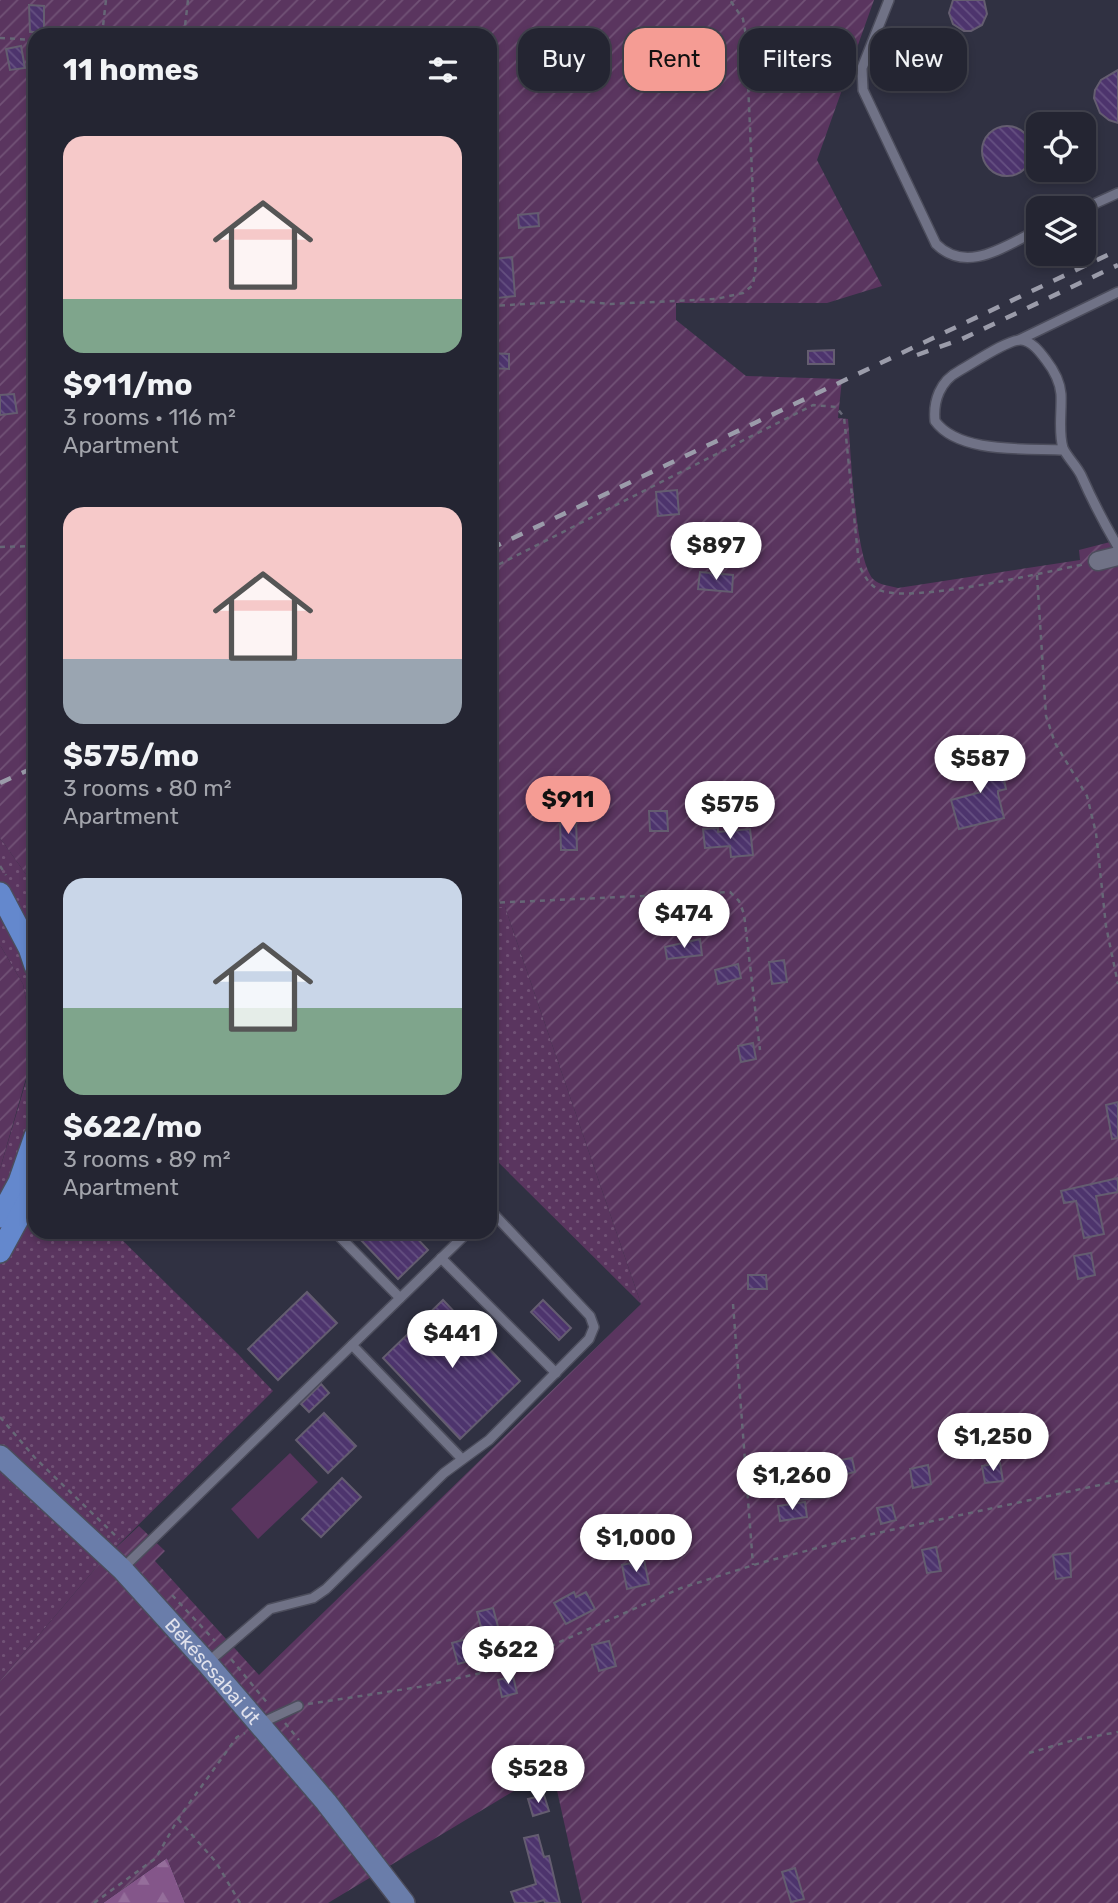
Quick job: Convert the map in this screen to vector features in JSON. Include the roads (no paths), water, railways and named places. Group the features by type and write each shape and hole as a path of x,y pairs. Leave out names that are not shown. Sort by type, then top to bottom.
{"main road":[{"path":"0,893 28,946"},
{"path":"0,1217 19,1182 28,1156"},
{"path":"0,1252 28,1201"}],"street":[{"path":"1098,561 1118,556"},
{"name":"Békéscsabai út","path":"0,1456 122,1569 207,1663 326,1802 404,1903"}],"lane":[{"path":"889,0 862,68 863,90 936,244 947,253 968,260 1026,236"},
{"path":"1096,203 1118,193"},
{"path":"1064,450 972,445 951,437 935,421 936,400 942,386 953,374 1118,292"},
{"path":"1019,340 1031,344 1055,373 1061,390 1061,439 1064,450 1080,474 1089,496 1118,547"},
{"path":"207,1663 270,1609 313,1598 326,1589 444,1472 489,1440 589,1339 594,1327 590,1316 497,1217"},
{"path":"342,1239 400,1298"},
{"path":"122,1569 461,1239"},
{"path":"441,1258 556,1373"},
{"path":"352,1345 462,1459"},
{"path":"259,1724 298,1706"}],"railway":[{"path":"497,546 1118,250"},
{"path":"917,355 962,339 1118,265"},
{"path":"0,783 28,770"}]}
